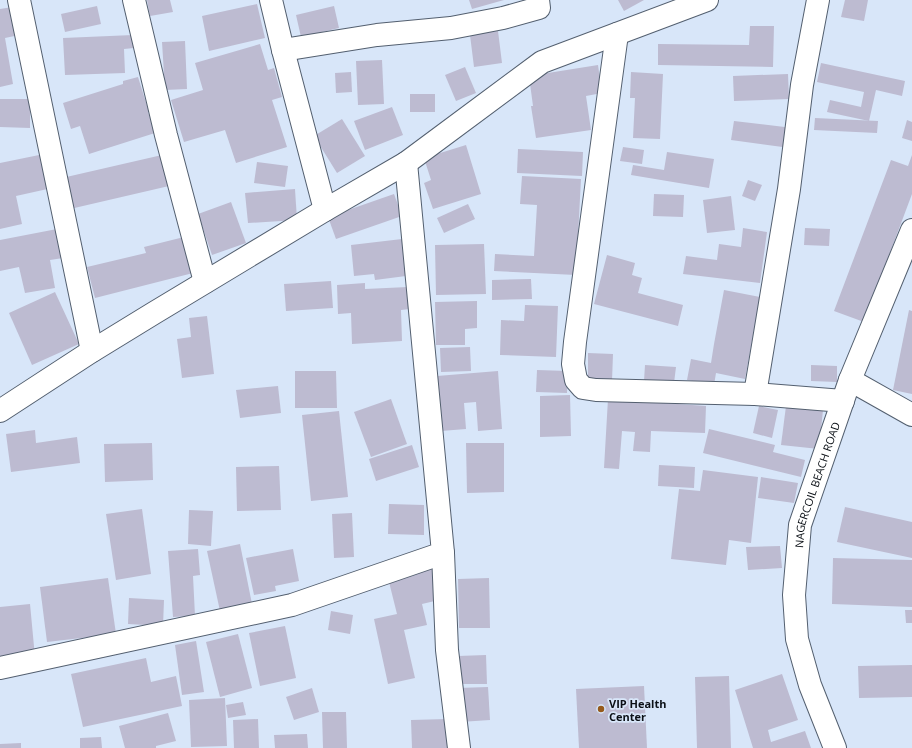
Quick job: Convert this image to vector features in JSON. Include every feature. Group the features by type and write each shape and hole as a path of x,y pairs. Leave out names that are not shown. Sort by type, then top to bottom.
{"street":[{"path":"19,0 92,351"},
{"path":"134,0 166,135 205,282"},
{"path":"271,0 325,210"},
{"path":"283,50 376,35 451,28 503,18 539,8 538,0"},
{"path":"0,411 92,351 325,210 406,163 542,62 707,0"},
{"path":"755,394 789,189 802,85 818,0"},
{"path":"617,34 575,342 573,364 576,380 583,388 596,390 755,394 843,401"},
{"path":"406,163 443,553 447,650 459,748"},
{"name":"NAGERCOIL BEACH ROAD","path":"835,748 810,686 797,639 794,596 800,525 850,380 912,230"},
{"path":"850,380 912,414"},
{"path":"0,668 292,605 443,553"}],"building":[{"path":"147,0 170,0 173,12 150,16"},
{"path":"469,0 504,0 472,9"},
{"path":"618,0 644,0 624,11"},
{"path":"845,0 868,0 864,21 841,17"},
{"path":"257,4 265,38 209,51 202,16"},
{"path":"19,6 24,34 5,38 13,84 0,87 0,9"},
{"path":"97,6 101,24 65,32 61,14"},
{"path":"334,6 339,28 301,37 296,15"},
{"path":"750,26 774,26 773,67 658,65 658,44 749,45"},
{"path":"498,31 502,63 474,67 470,35"},
{"path":"133,35 134,48 124,49 125,73 65,75 63,38"},
{"path":"185,41 187,89 165,90 162,42"},
{"path":"260,44 268,70 274,68 282,97 272,100 287,147 236,163 225,130 184,142 171,100 203,90 195,63"},
{"path":"382,60 384,104 358,105 356,61"},
{"path":"821,63 905,81 902,96 876,90 869,121 827,112 830,100 861,107 864,92 817,82"},
{"path":"598,65 602,93 586,96 591,130 536,138 531,106 533,106 529,76"},
{"path":"465,67 476,93 456,101 445,75"},
{"path":"351,72 352,92 336,93 335,73"},
{"path":"631,72 663,74 660,139 633,138 635,98 630,98"},
{"path":"788,74 789,99 734,101 733,76"},
{"path":"138,77 155,133 89,154 80,126 71,129 63,103 123,84 123,81"},
{"path":"410,94 435,94 435,112 410,112"},
{"path":"0,99 30,99 30,128 0,127"},
{"path":"392,107 403,135 365,150 354,121"},
{"path":"815,118 878,121 877,133 814,130"},
{"path":"342,119 365,156 337,173 314,136"},
{"path":"907,120 912,122 912,141 902,138"},
{"path":"734,121 793,128 790,148 731,140"},
{"path":"466,145 481,194 433,209 424,183 431,180 424,158"},
{"path":"623,147 644,150 642,164 620,161"},
{"path":"518,149 583,152 582,176 517,173"},
{"path":"667,152 714,159 709,188 631,175 633,165 664,170"},
{"path":"44,154 52,188 16,196 22,224 0,229 0,163"},
{"path":"162,155 169,186 70,209 62,178"},
{"path":"912,155 912,194 864,322 834,311 891,160 908,166"},
{"path":"257,162 288,166 285,187 254,183"},
{"path":"522,176 581,179 576,275 494,271 495,254 534,256 537,205 520,204"},
{"path":"748,180 762,185 755,201 742,196"},
{"path":"295,189 297,220 248,223 245,193"},
{"path":"394,194 402,216 336,239 328,217"},
{"path":"654,194 684,195 683,217 653,216"},
{"path":"731,196 735,230 707,233 703,200"},
{"path":"231,202 246,243 212,255 198,214"},
{"path":"468,204 475,219 444,233 437,218"},
{"path":"743,228 767,232 760,283 683,274 686,256 717,260 719,244 741,247"},
{"path":"805,228 830,229 829,246 804,245"},
{"path":"57,229 63,258 50,260 55,288 25,293 19,267 0,271 0,240"},
{"path":"188,236 197,272 95,298 87,267 146,253 144,247"},
{"path":"402,239 406,276 375,280 374,274 354,276 351,245"},
{"path":"484,244 486,294 436,295 435,245"},
{"path":"607,255 635,263 632,275 642,278 638,293 683,305 678,326 594,304"},
{"path":"531,279 532,299 492,300 492,280"},
{"path":"331,281 333,308 286,311 284,284"},
{"path":"365,283 365,289 408,287 410,309 401,310 402,341 352,344 351,313 338,314 337,285"},
{"path":"724,290 760,297 745,379 716,373 714,385 687,380 691,359 711,363"},
{"path":"55,292 79,344 32,365 9,313"},
{"path":"477,301 477,328 465,329 465,345 436,345 435,302"},
{"path":"525,305 558,306 556,357 500,355 501,320 524,321"},
{"path":"909,310 912,311 912,394 893,390"},
{"path":"207,316 214,374 182,378 177,339 191,337 189,318"},
{"path":"470,347 471,371 441,372 440,348"},
{"path":"588,353 613,354 612,381 588,380"},
{"path":"645,365 676,367 674,383 644,381"},
{"path":"811,365 837,366 837,382 811,381"},
{"path":"537,370 568,371 567,393 536,392"},
{"path":"295,371 336,371 337,408 295,408"},
{"path":"498,371 502,429 478,431 476,402 464,403 466,429 441,431 437,376"},
{"path":"278,386 281,413 240,418 236,390"},
{"path":"570,395 571,436 540,437 540,396"},
{"path":"391,399 407,444 371,457 354,412"},
{"path":"608,399 706,406 705,433 651,431 650,452 633,451 635,432 622,431 619,469 604,468"},
{"path":"759,406 778,410 772,438 753,433"},
{"path":"786,406 823,410 819,449 781,445"},
{"path":"339,411 348,497 311,501 302,415"},
{"path":"709,429 775,445 773,452 805,460 801,477 703,453"},
{"path":"35,430 36,443 77,437 80,463 11,472 6,434"},
{"path":"152,443 153,480 105,482 104,444"},
{"path":"466,443 504,443 504,492 467,493"},
{"path":"412,445 419,467 376,481 369,459"},
{"path":"659,465 695,467 694,488 658,486"},
{"path":"279,466 281,510 237,511 236,467"},
{"path":"703,470 758,477 751,543 729,540 726,565 671,559 679,489 700,491"},
{"path":"761,477 798,483 794,503 758,498"},
{"path":"389,504 424,505 424,535 388,534"},
{"path":"845,507 912,522 912,558 837,542"},
{"path":"142,509 151,574 116,580 106,514"},
{"path":"189,510 213,511 211,546 188,544"},
{"path":"352,513 354,557 334,558 332,514"},
{"path":"240,544 252,604 220,611 207,551"},
{"path":"780,546 782,568 748,570 746,547"},
{"path":"198,549 200,575 193,576 195,616 173,617 168,551"},
{"path":"293,549 299,581 275,586 276,591 254,595 246,558"},
{"path":"833,558 912,560 912,607 832,604"},
{"path":"432,568 439,600 422,604 427,625 404,630 415,678 388,684 374,619 397,614 388,578"},
{"path":"108,578 116,634 47,642 40,587"},
{"path":"489,578 490,628 459,628 458,579"},
{"path":"129,598 164,600 163,626 128,624"},
{"path":"30,604 35,657 0,660 0,607"},
{"path":"905,610 912,610 912,623 906,623"},
{"path":"331,611 353,615 350,634 328,630"},
{"path":"285,626 296,678 260,686 249,633"},
{"path":"238,634 252,688 220,697 206,642"},
{"path":"196,641 204,692 182,695 175,645"},
{"path":"486,655 487,684 458,684 458,656"},
{"path":"146,658 151,682 176,676 182,706 83,727 71,674"},
{"path":"912,665 912,697 859,698 858,666"},
{"path":"782,674 798,720 768,730 771,742 805,731 811,748 753,748 735,690"},
{"path":"729,676 731,748 697,748 695,677"},
{"path":"644,686 647,748 579,748 576,689"},
{"path":"488,687 490,720 460,722 458,688"},
{"path":"312,688 319,712 294,720 286,697"},
{"path":"225,698 227,746 191,747 189,700"},
{"path":"243,702 246,715 228,718 226,705"},
{"path":"322,712 346,712 347,748 323,748"},
{"path":"168,713 176,741 156,746 156,748 125,748 119,726"},
{"path":"258,719 259,748 234,748 233,720"},
{"path":"447,719 448,748 412,748 411,720"},
{"path":"307,734 308,748 275,748 274,735"},
{"path":"101,737 102,748 80,748 80,738"},
{"path":"21,743 21,748 0,748 0,744"}],"place":[{"name":"VIP Health Center","path":"601,709"}]}
